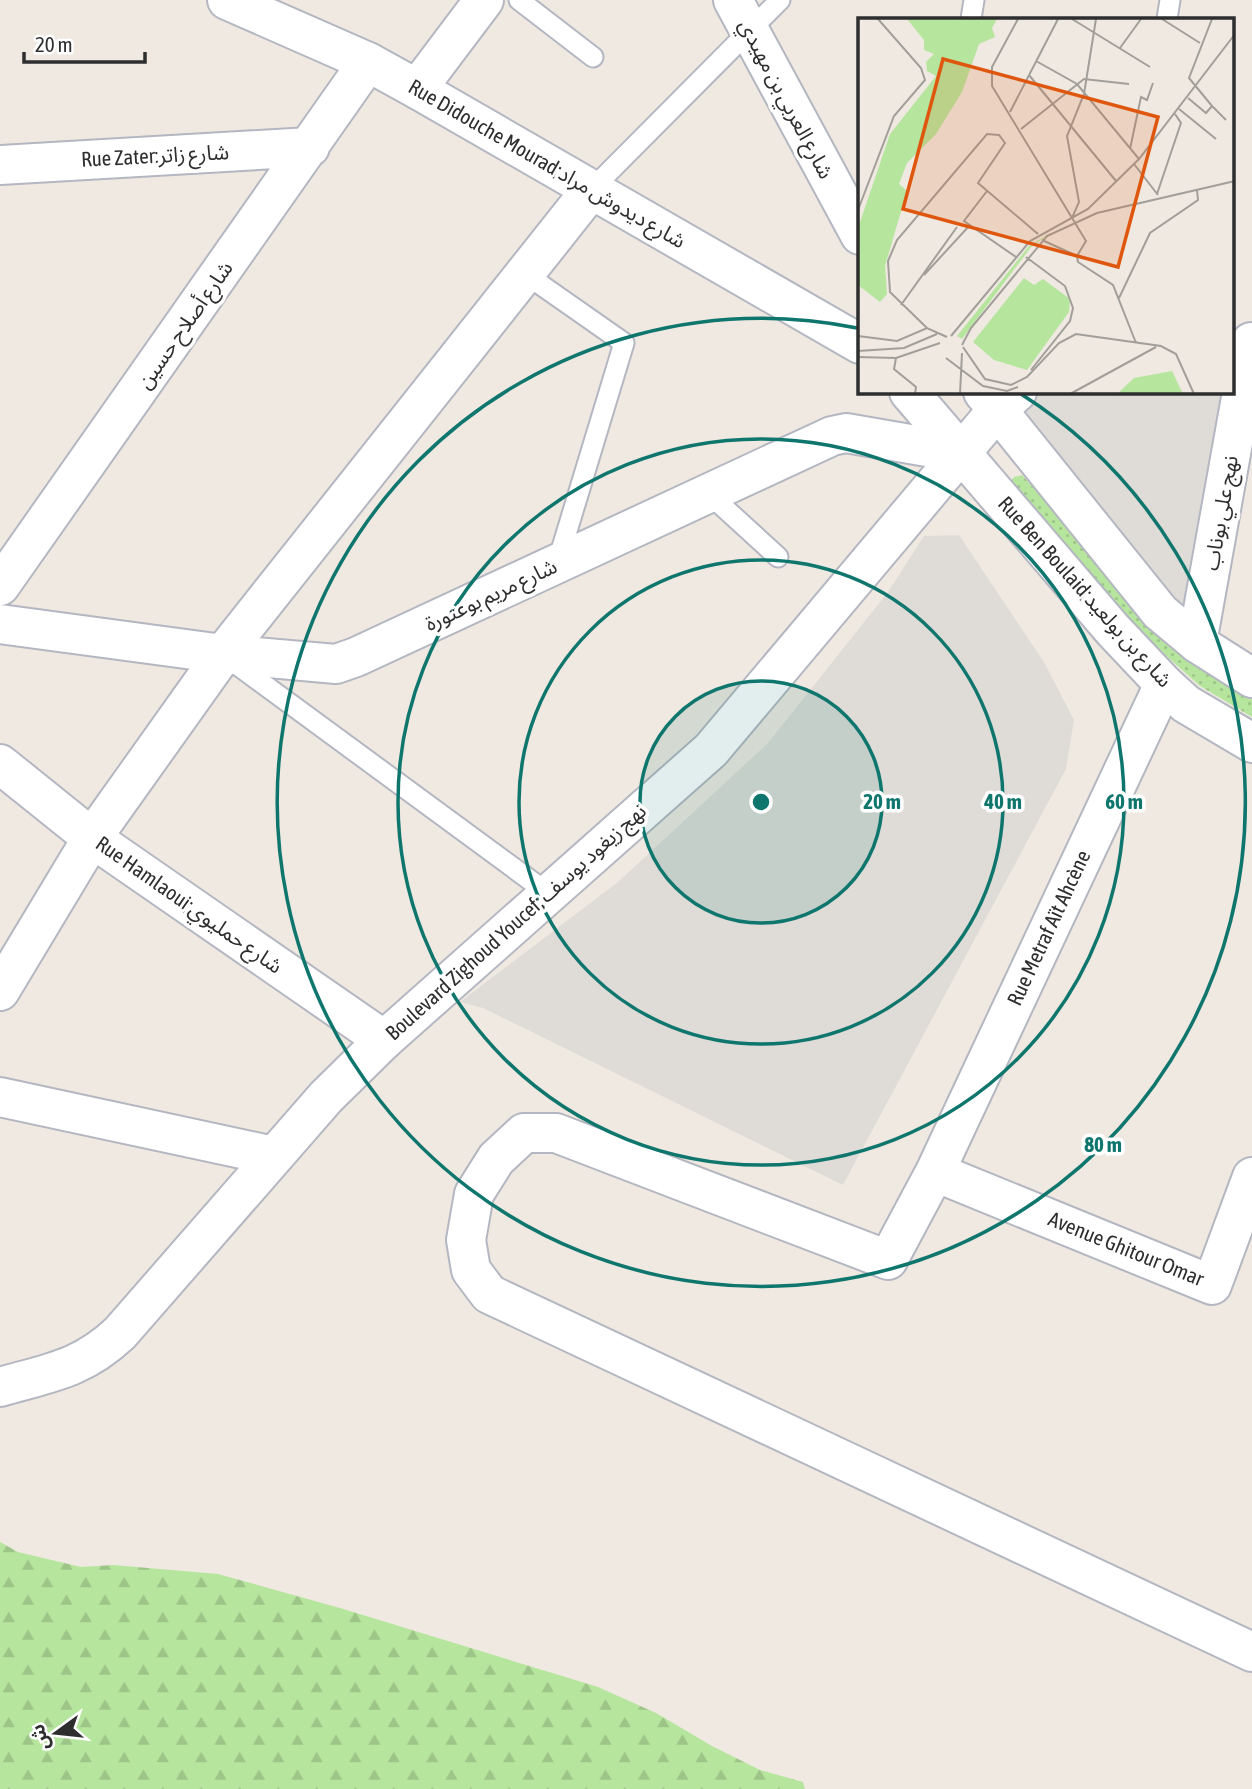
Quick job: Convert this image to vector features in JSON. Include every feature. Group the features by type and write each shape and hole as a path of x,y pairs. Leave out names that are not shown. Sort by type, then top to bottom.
{"street":[{"name":"Rue Didouche Mourad;شارع ديدوش مراد","path":"227,0 368,62 858,343"},
{"path":"417,89 484,0"},
{"name":"شارع العربي بن مهيدي","path":"741,15 858,231"},
{"name":"شارع أصلاح حسين","path":"0,586 368,62"},
{"name":"Rue Zater;شارع زاتر","path":"0,165 310,147"},
{"path":"0,991 92,838 223,654 591,190"},
{"path":"1234,336 1252,341"},
{"name":"نهج علي بوناب","path":"1197,643 1252,341"},
{"path":"911,394 962,453"},
{"path":"1000,398 1160,612 1197,643 1252,678"},
{"name":"Boulevard Zighoud Youcef; نهج زيغود يوسف","path":"0,1387 77,1365 103,1349 120,1333 326,1097 383,1040 711,750 962,453 1000,398"},
{"name":"شارع مريم بوعتورة","path":"0,624 223,654 336,664 832,436 846,433 962,453"},
{"name":"Rue Ben Boulaid;شارع بن بولعيد","path":"962,453 1112,630 1164,684 1186,704 1252,743"},
{"name":"Rue Metraf Aït Ahcène","path":"1164,684 934,1172 888,1260 556,1133 524,1133 496,1159 474,1194 466,1240 471,1270 489,1294 1252,1652"},
{"name":"Rue Hamlaoui;شارع حمليوي","path":"0,764 92,838 383,1040"},
{"path":"0,1097 274,1156"},
{"name":"Avenue Ghitour Omar","path":"934,1172 1212,1285 1241,1240 1252,1177"}],"lane":[{"path":"519,0 593,57"},
{"path":"591,190 741,15 780,0"},
{"path":"971,18 974,0"},
{"path":"1167,18 1170,0"},
{"path":"524,273 624,343 556,565"},
{"path":"708,494 778,557"},
{"path":"223,654 549,894"}],"green space":[{"path":"1022,475 1118,582 1216,678 1252,697 1252,717 1200,686 1162,652 1103,591 1010,483 1014,477"},
{"path":"0,1542 18,1552 81,1567 113,1565 218,1574 340,1608 598,1687 656,1713 760,1770 803,1782 805,1789 0,1789"}],"shaded area":[{"path":"1234,336 1251,342 1197,638 990,394 1234,394"},
{"path":"959,535 1044,662 1074,720 1066,769 843,1185 483,1008 460,1002 618,882 768,743 888,592 924,536"}]}
